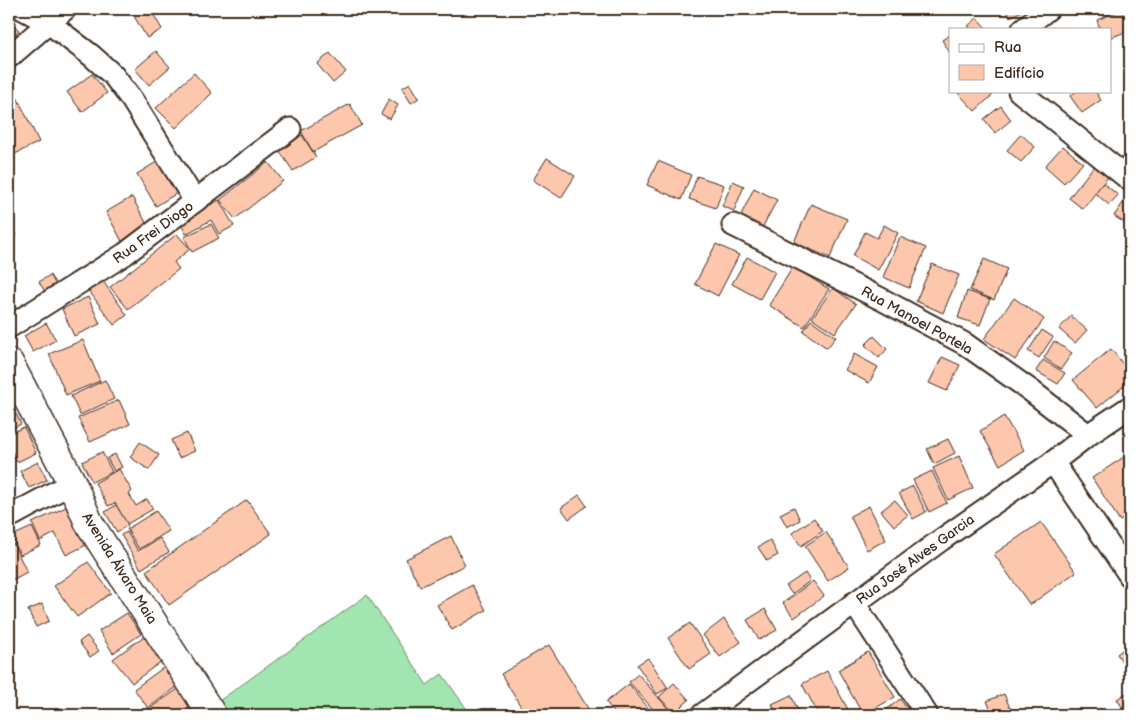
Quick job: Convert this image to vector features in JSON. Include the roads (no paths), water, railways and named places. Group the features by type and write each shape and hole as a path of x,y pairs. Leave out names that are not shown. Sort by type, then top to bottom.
{"street":[{"path":"23,9 57,16 92,56 113,75 132,100 195,201"},
{"path":"1024,28 1048,9"},
{"path":"9,57 57,16"},
{"path":"1019,92 1130,180"},
{"name":"Rua Frei Diogo","path":"9,327 125,254 290,129"},
{"name":"Rua Manoel Portela","path":"734,225 881,299 965,344 1030,390 1088,435"},
{"name":"Avenida Álvaro Maia","path":"9,363 72,483 89,523 212,715"},
{"name":"Rua José Alves Garcia","path":"702,715 854,603 1130,407"},
{"path":"1053,462 1130,576"},
{"path":"9,517 72,483"},
{"path":"854,603 927,715"}]}
